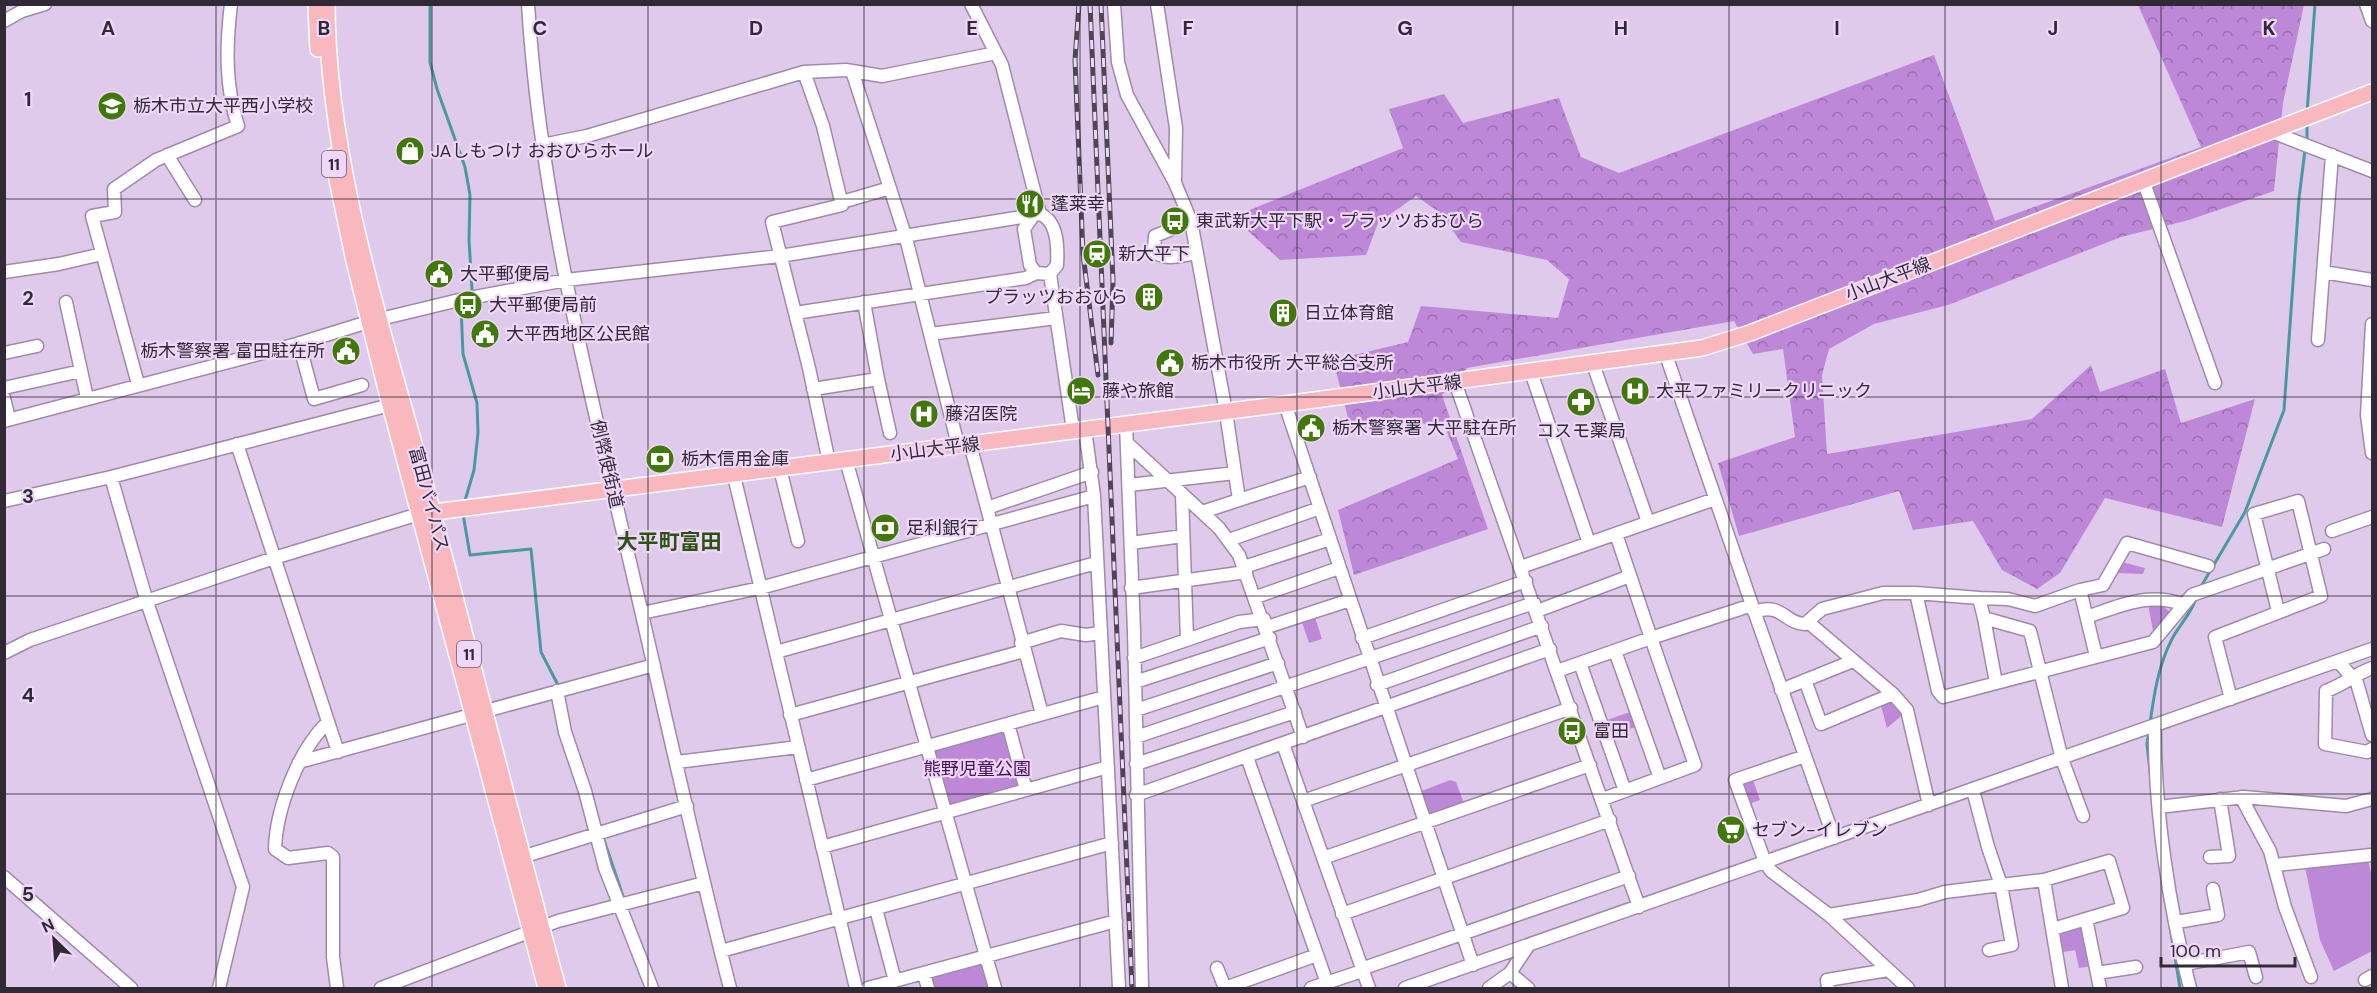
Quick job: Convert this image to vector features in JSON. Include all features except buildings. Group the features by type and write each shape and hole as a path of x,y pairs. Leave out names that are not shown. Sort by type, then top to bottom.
{"main road":[{"name":"富田バイパス","path":"316,4 327,127 375,320 536,929 558,988"},
{"name":"富田バイパス","path":"327,4 329,61 338,131 390,405 426,513"},
{"name":"小山大平線","path":"426,513 613,488 734,476 1702,348 1750,333 2373,92"},
{"name":"富田バイパス","path":"479,714 522,857 546,988"}],"street":[{"path":"4,21 22,11 45,4"},
{"path":"138,384 92,216 115,212 114,189 166,155 238,126 232,106 226,40 231,4"},
{"name":"例幣使街道","path":"528,4 531,57 542,145 566,280 730,988"},
{"path":"971,4 1002,65 1036,215"},
{"path":"1114,4 1118,63 1127,95 1175,183 1191,221 1226,412 1239,500"},
{"path":"1157,4 1176,128 1175,183"},
{"path":"2366,4 2373,21"},
{"path":"542,145 587,136 804,72 852,71 882,76 996,52"},
{"path":"852,71 906,238 930,334 964,445 987,508 1042,714"},
{"path":"804,72 823,126 842,202"},
{"path":"2272,132 2373,171"},
{"path":"166,155 195,200"},
{"path":"2318,340 2332,155"},
{"path":"2143,180 2216,383"},
{"path":"829,462 795,313 771,222 842,205 842,202 890,188"},
{"path":"1024,229 1036,215"},
{"path":"4,398 7,420 299,343 375,320 566,280 780,256 906,238 1036,215 1051,222 1057,264 1050,274 1056,318 1079,430 1092,472 1119,988"},
{"path":"1013,219 1024,229 1030,266 1036,273"},
{"path":"1191,221 1155,236 1154,251 1168,258 1197,253"},
{"path":"4,272 60,264 102,254"},
{"path":"2323,272 2373,280"},
{"path":"795,313 1026,278 1036,273 1050,274"},
{"path":"864,302 890,433"},
{"path":"66,303 87,398"},
{"path":"930,334 1056,318"},
{"path":"2373,324 2367,415 2373,453"},
{"path":"299,343 314,399 362,385"},
{"path":"4,353 37,346"},
{"path":"1666,354 1834,838"},
{"path":"1593,364 1648,522"},
{"path":"4,388 81,371"},
{"path":"1531,372 1590,543"},
{"path":"813,389 878,379"},
{"path":"1455,382 1639,907"},
{"path":"1285,404 1377,685 1473,965"},
{"path":"4,501 111,477 390,405"},
{"path":"1126,424 1136,710 1136,795 1142,988"},
{"path":"1127,443 1229,540 1245,569 1256,597 1303,737"},
{"path":"237,444 338,752"},
{"path":"846,460 995,988"},
{"path":"780,469 798,541"},
{"path":"987,508 1092,472"},
{"path":"1129,485 1235,473"},
{"path":"734,476 856,988"},
{"path":"111,477 147,602 243,888 219,988"},
{"path":"1202,512 1310,477"},
{"path":"1182,495 1187,639"},
{"path":"642,612 760,588 1094,496"},
{"path":"1521,567 1715,499"},
{"path":"2231,699 2215,637 2321,596 2298,501 2254,514 2278,611"},
{"path":"1229,540 1320,508"},
{"path":"4,653 39,637 274,558 426,513"},
{"path":"2332,531 2373,518"},
{"path":"1603,799 1695,765 1616,534"},
{"path":"1131,543 1183,536"},
{"path":"1131,588 1184,581 1245,569 1330,539"},
{"path":"1557,671 1651,638 1753,609 1779,610 1798,624 1808,622 1822,609 1883,593 2008,599 2035,606 2080,590 2103,585 2127,543 2208,566"},
{"path":"1916,593 1940,695 1943,697 2153,642 2182,604 2192,595 2324,549"},
{"path":"776,652 1096,563"},
{"path":"1256,597 1339,568"},
{"path":"1136,737 1630,576"},
{"path":"1362,638 1526,580"},
{"path":"2080,590 2096,656"},
{"path":"1979,598 1996,683"},
{"path":"2087,617 2142,598 2169,600 2182,604"},
{"path":"1135,682 1267,628 1350,600"},
{"path":"1984,618 2030,631 2062,759 2083,816"},
{"path":"1134,658 1239,622 1267,628"},
{"path":"1808,622 1893,694 1907,710 1929,805"},
{"path":"1377,685 1542,626"},
{"path":"790,715 908,683 1023,647 1061,631 1086,635 1100,633"},
{"path":"1136,795 1550,649"},
{"path":"1405,988 2373,649"},
{"path":"1615,651 1660,778"},
{"path":"1782,690 1853,661"},
{"path":"2338,661 2354,676 2373,735"},
{"path":"1136,710 1278,663"},
{"path":"1580,663 1625,791"},
{"path":"299,762 654,665"},
{"path":"2373,668 2354,676 2348,683 2326,691 2325,744 2367,752 2373,749"},
{"path":"1805,681 1821,724 1893,694"},
{"path":"557,691 565,732 597,833 605,868 652,988"},
{"path":"806,780 1104,698"},
{"path":"1303,801 1571,708"},
{"path":"1136,764 1295,712"},
{"path":"328,722 316,732 299,762 276,836 275,849 288,858 328,853 333,858 333,957 337,988"},
{"path":"1008,724 1026,790"},
{"path":"2155,726 2155,768 2159,807 2190,988"},
{"path":"1283,744 1369,988"},
{"path":"677,762 798,747"},
{"path":"1805,756 1735,780 1765,862 1777,877 1829,915 1908,988"},
{"path":"1247,757 1327,983"},
{"path":"1323,858 1590,765"},
{"path":"822,847 1108,767"},
{"path":"1973,790 2001,885 2012,945 1989,950"},
{"path":"2159,807 2241,797 2346,806 2373,799"},
{"path":"2241,797 2270,851 2285,907 2311,977"},
{"path":"2210,857 2229,856 2220,800"},
{"path":"522,857 687,806"},
{"path":"1342,914 1610,820"},
{"path":"721,951 1112,843"},
{"path":"2275,865 2371,855"},
{"path":"1829,915 1918,900 1945,892 2044,880 2109,861 2123,908 2053,928"},
{"path":"1311,988 1629,876"},
{"path":"4,877 131,988"},
{"path":"2044,880 2062,988"},
{"path":"385,988 536,929 705,883"},
{"path":"2177,922 2218,915 2213,889"},
{"path":"876,909 895,981"},
{"path":"2086,919 2100,988"},
{"path":"868,988 1116,921"},
{"path":"1489,988 1510,973 1528,946"},
{"path":"2185,964 2249,952 2256,977"},
{"path":"1217,968 1225,988 1317,955"},
{"path":"2097,973 2136,967"},
{"path":"1828,988 1827,980 1888,970"},
{"path":"1510,973 1528,988"},
{"path":"924,974 928,988"}],"green space":[{"path":"2138,5 2304,5 2283,103 2274,191 2189,220 2121,237 1948,305 1874,324 1829,349 1822,375 1827,454 2032,419 2091,365 2100,392 2165,369 2181,423 2255,399 2222,527 2105,498 2060,573 2037,589 2002,570 1973,521 1913,530 1899,491 1739,536 1718,463 1795,437 1783,349 1753,354 1734,321 1467,368 1442,395 1488,529 1354,575 1338,510 1458,459 1445,427 1397,419 1352,433 1333,360 1408,342 1421,306 1558,318 1569,279 1547,260 1461,242 1439,212 1416,196 1378,223 1366,255 1280,260 1248,231 1242,213 1403,148 1389,109 1444,94 1463,123 1559,98 1581,157 1619,173 1934,55 1995,221 2201,147"},
{"path":"2122,562 2145,568 2143,574 2116,573"},
{"path":"2161,604 2170,612 2154,636 2148,605"},
{"path":"1315,617 1322,639 1309,643 1302,622"},
{"path":"1895,700 1906,712 1887,728 1881,706"},
{"path":"1633,711 1638,726 1610,736 1604,721"},
{"name":"熊野児童公園","path":"1005,729 1022,787 949,808 933,755 935,750"},
{"path":"1450,780 1456,782 1465,806 1430,818 1419,792"},
{"path":"1753,780 1760,800 1749,804 1742,784"},
{"path":"2368,860 2372,877 2372,951 2334,971 2320,940 2305,867"},
{"path":"2084,927 2092,966 2079,968 2075,950 2063,952 2059,932"},
{"path":"983,963 990,988 931,988 928,978"}],"waterway":[{"path":"430,4 430,62 437,89 465,167 470,195 469,240 472,290 469,295"},
{"path":"2307,113 2315,4"},
{"path":"2307,123 2307,140"},
{"path":"2199,590 2245,512 2284,410 2299,198 2305,150"},
{"path":"463,303 461,306 463,354 477,403 478,433 474,470 464,504"},
{"path":"463,514 470,555 531,549 541,652 559,687"},
{"path":"2150,723 2163,661 2171,641 2197,596"},
{"path":"2149,730 2147,744 2151,780"},
{"path":"604,840 625,902"},
{"path":"2168,914 2180,988"}],"railway":[{"path":"1079,4 1075,60 1083,254 1098,375"},
{"path":"1090,4 1132,988"},
{"path":"1101,4 1113,281 1111,343"}],"place":[{"name":"栃木市立大平西小学校","path":"112,106"},
{"name":"JAしもつけ おおひらホール","path":"410,151"},
{"name":"蓬莱幸","path":"1030,204"},
{"name":"東武新大平下駅・プラッツおおひら","path":"1175,221"},
{"name":"新大平下","path":"1097,254"},
{"name":"大平郵便局","path":"439,274"},
{"name":"プラッツおおひら","path":"1149,297"},
{"name":"大平郵便局前","path":"468,305"},
{"name":"日立体育館","path":"1283,313"},
{"name":"大平西地区公民館","path":"485,334"},
{"name":"栃木警察署 富田駐在所","path":"346,351"},
{"name":"栃木市役所 大平総合支所","path":"1170,363"},
{"name":"藤や旅館","path":"1081,391"},
{"name":"大平ファミリークリニック","path":"1635,391"},
{"name":"コスモ薬局","path":"1581,402"},
{"name":"藤沼医院","path":"924,414"},
{"name":"栃木警察署 大平駐在所","path":"1311,428"},
{"name":"栃木信用金庫","path":"660,459"},
{"name":"足利銀行","path":"885,528"},
{"name":"富田","path":"1572,731"},
{"name":"セブン-イレブン","path":"1731,830"}],"district":[{"name":"大平町富田","path":"669,542"}]}
